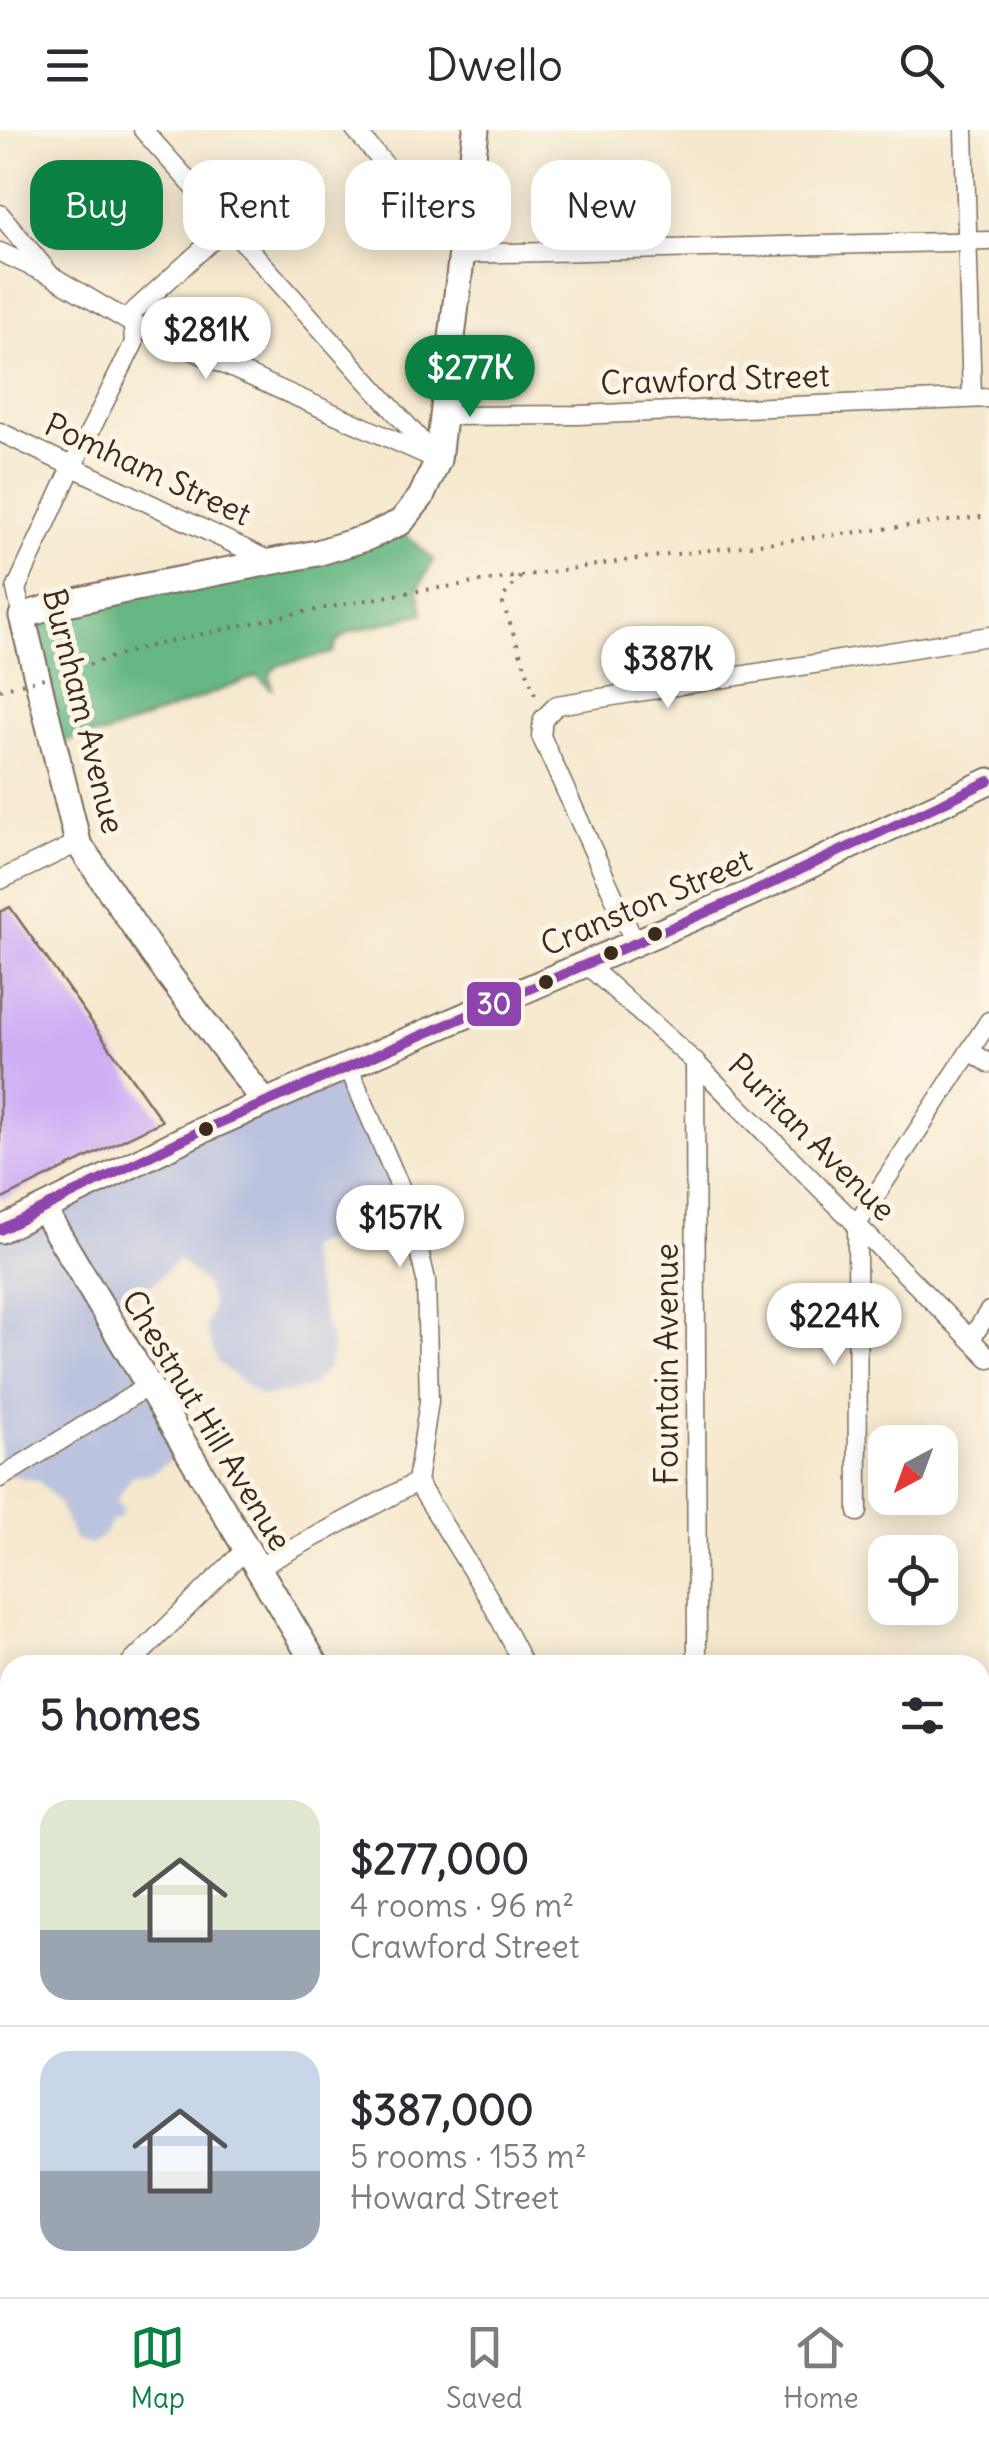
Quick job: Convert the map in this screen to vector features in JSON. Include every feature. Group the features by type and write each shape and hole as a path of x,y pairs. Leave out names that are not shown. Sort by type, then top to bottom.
{"street":[{"path":"143,130 183,175"},
{"path":"354,130 462,254"},
{"path":"22,616 89,598 317,552 366,538 401,522 421,497 438,460 476,130"},
{"path":"964,130 981,398"},
{"path":"0,214 52,276"},
{"path":"462,254 989,242"},
{"name":"Burnham Avenue","path":"202,250 132,313 134,343 16,589 78,843 153,954 265,1103"},
{"path":"250,250 438,460"},
{"path":"0,252 52,276 132,323 438,460"},
{"name":"Crawford Street","path":"443,416 578,415 981,398"},
{"name":"Pomham Street","path":"0,432 270,560"},
{"path":"635,943 541,736 543,719 557,705 989,636"},
{"name":"Cranston Street","path":"0,1230 196,1133 751,893 989,781"},
{"path":"0,880 78,843"},
{"name":"Puritan Avenue","path":"586,964 695,1062 989,1358"},
{"path":"858,1512 857,1224 989,1021"},
{"path":"970,1050 989,1063"},
{"name":"Fountain Avenue","path":"695,1062 697,1655"},
{"path":"348,1066 410,1208 426,1280 430,1400 417,1482 489,1598 519,1655"},
{"name":"Chestnut Hill Avenue","path":"42,1209 310,1655"},
{"path":"970,1339 989,1311"},
{"path":"0,1478 148,1386"},
{"path":"140,1655 252,1558 417,1482"}],"path":[{"path":"0,690 145,647 288,615 520,576 989,516"},
{"path":"520,576 504,596 503,604 543,719"}],"shaded area":[{"path":"341,1069 398,1191 334,1238 305,1247 332,1348 329,1366 309,1388 261,1397 218,1363 206,1329 212,1303 205,1285 179,1260 155,1282 105,1311 183,1452 150,1474 133,1475 116,1500 124,1511 116,1521 112,1519 103,1536 90,1545 74,1539 59,1504 39,1481 0,1473 0,1229"}],"green space":[{"path":"396,526 433,560 418,589 423,613 350,632 337,641 332,653 279,665 270,673 272,689 257,676 104,735 54,744 25,615"}],"building":[{"path":"10,907 162,1121 0,1200 0,912"}],"transit line":[{"name":"30","path":"0,1230 196,1133 751,893 989,781"}]}
